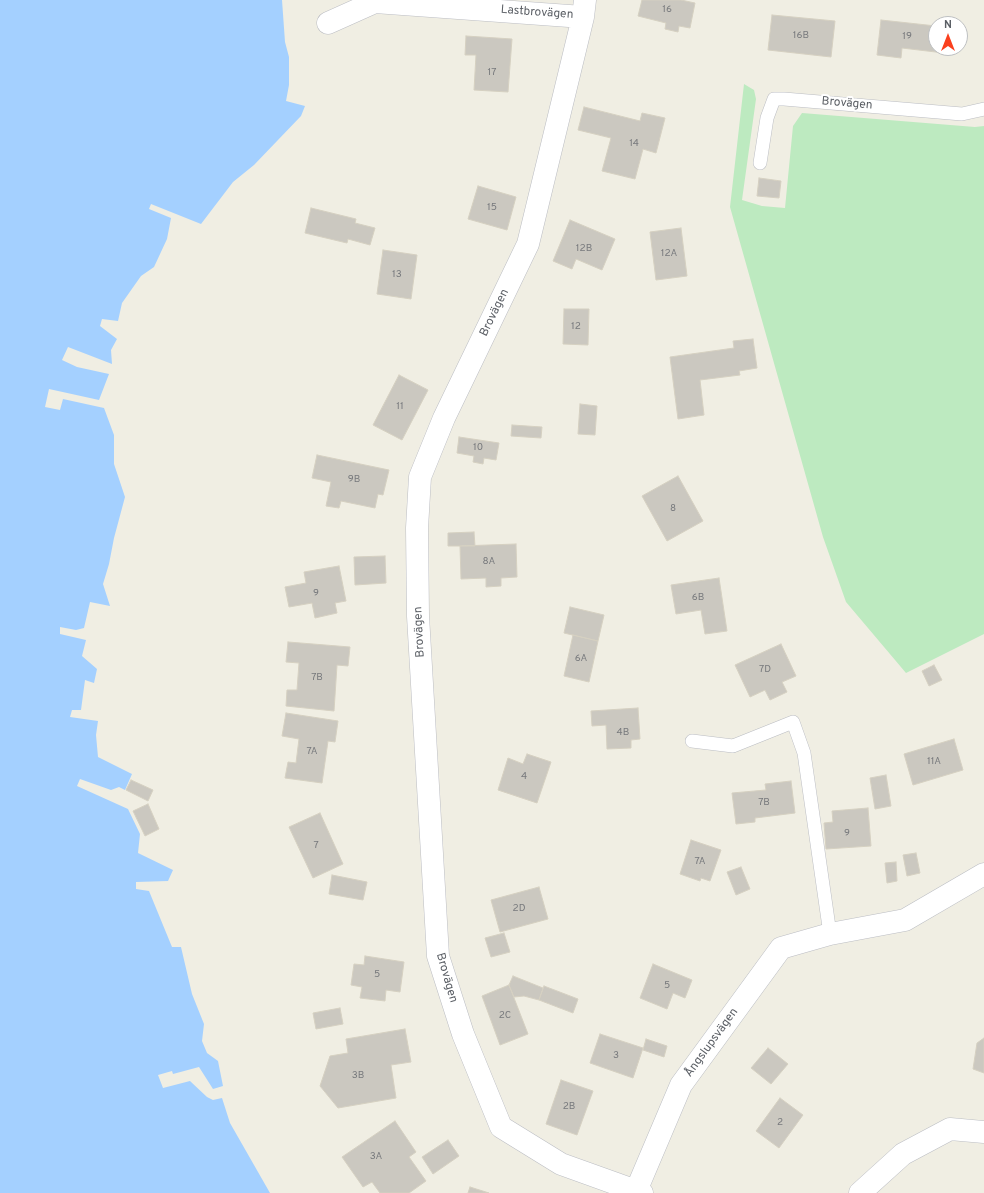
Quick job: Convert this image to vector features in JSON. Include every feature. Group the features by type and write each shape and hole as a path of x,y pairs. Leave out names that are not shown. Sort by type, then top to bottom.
{"street":[{"name":"Lastbrovägen","path":"328,23 375,2 584,8"},
{"name":"Brovägen","path":"584,8 528,244 444,418 420,477 417,528 418,616 438,956 463,1034 502,1127 561,1164 639,1192"},
{"name":"Ångslupsvägen","path":"639,1192 682,1085 781,948 830,934 905,920 984,874"},
{"path":"860,1193 903,1154 950,1130 984,1132"}],"lane":[{"name":"Brovägen","path":"760,163 767,118 774,100 784,99 962,114 984,109"},
{"path":"692,741 733,746 793,722 804,753 830,934"}],"green space":[{"path":"744,84 754,90 756,99 742,200 762,206 785,208 793,126 802,113 975,127 984,126 984,634 906,673 846,602 823,537 730,207"}],"water":[{"path":"0,0 282,0 285,42 289,57 289,85 286,101 305,106 301,116 254,165 233,182 201,224 151,204 149,209 171,218 167,239 154,267 141,276 122,303 118,321 102,319 100,326 117,339 111,350 112,364 68,347 62,360 77,367 109,374 99,400 49,389 45,407 60,410 63,399 104,408 114,435 114,464 125,497 103,584 110,606 90,602 84,628 76,630 60,627 60,634 86,640 82,656 97,669 94,683 85,680 81,710 72,710 70,717 98,721 96,735 98,757 132,774 125,790 119,787 111,790 80,779 77,786 128,809 140,834 138,853 173,870 168,881 136,882 136,889 149,891 172,947 181,947 192,994 204,1024 202,1041 207,1053 218,1061 223,1086 213,1089 199,1067 173,1074 172,1071 158,1075 163,1088 190,1081 207,1097 213,1100 222,1098 230,1123 270,1193 0,1193"}],"building":[{"path":"642,0 681,0 695,3 690,28 679,26 678,32 665,29 666,23 638,16"},
{"path":"772,15 835,21 831,57 768,50"},
{"path":"881,20 928,25 928,51 902,48 901,58 877,55"},
{"path":"466,36 512,39 508,92 474,90 476,55 465,55"},
{"path":"584,107 640,121 642,113 665,118 656,153 643,149 635,179 602,171 611,138 578,130"},
{"path":"759,178 781,181 779,198 757,196"},
{"path":"478,186 516,197 507,230 468,219"},
{"path":"311,208 356,219 355,223 375,228 370,245 348,239 347,243 305,233"},
{"path":"570,220 615,239 602,270 576,259 572,269 553,261"},
{"path":"681,228 687,276 656,280 650,232"},
{"path":"383,250 417,255 411,299 377,294"},
{"path":"564,309 589,309 588,345 563,344"},
{"path":"753,339 757,368 739,371 740,375 700,380 704,415 678,419 670,357 734,348 733,341"},
{"path":"399,375 428,390 402,440 373,425"},
{"path":"580,404 597,406 595,435 578,434"},
{"path":"512,425 542,427 541,438 511,436"},
{"path":"459,437 499,443 496,460 484,458 483,464 473,462 474,456 457,453"},
{"path":"317,455 389,470 383,495 378,494 375,508 341,501 339,508 326,506 331,482 312,478"},
{"path":"678,476 703,521 667,541 642,496"},
{"path":"474,532 475,546 448,546 448,533"},
{"path":"516,544 517,577 501,578 501,586 486,587 486,578 461,579 460,546"},
{"path":"385,556 386,583 355,585 354,557"},
{"path":"339,566 346,601 335,603 337,613 315,618 312,603 289,607 285,587 306,583 304,572"},
{"path":"719,578 727,631 705,634 701,610 676,614 671,585"},
{"path":"570,607 604,615 598,641 564,633"},
{"path":"573,635 598,641 589,682 564,676"},
{"path":"288,642 350,647 348,666 337,665 334,711 286,706 287,690 297,690 299,663 286,662"},
{"path":"781,644 796,676 782,682 787,692 770,700 765,690 750,697 735,665"},
{"path":"934,665 942,680 929,686 922,671"},
{"path":"638,708 640,739 631,740 631,748 607,749 606,725 592,726 591,711"},
{"path":"286,713 338,721 335,742 328,741 322,783 285,778 288,762 296,763 299,739 282,736"},
{"path":"954,739 963,770 913,785 904,754"},
{"path":"527,754 551,762 537,803 498,790 508,758 523,764"},
{"path":"886,775 891,806 875,809 870,778"},
{"path":"131,780 153,790 148,801 126,790"},
{"path":"791,781 795,813 755,818 755,822 736,824 732,793 766,790 765,784"},
{"path":"148,804 159,829 145,836 133,811"},
{"path":"868,808 871,846 826,849 824,823 833,822 832,811"},
{"path":"320,813 343,864 313,878 289,827"},
{"path":"691,840 721,850 710,881 701,878 700,881 680,874"},
{"path":"916,853 920,873 907,876 903,855"},
{"path":"896,862 897,881 887,883 885,863"},
{"path":"741,867 750,889 736,895 727,872"},
{"path":"332,875 367,882 363,900 329,894"},
{"path":"539,887 548,919 500,932 491,900"},
{"path":"504,933 510,952 491,957 485,938"},
{"path":"365,956 404,962 400,992 386,990 385,1001 360,998 362,987 351,985 354,964 364,965"},
{"path":"653,964 692,980 685,998 673,993 667,1009 640,998"},
{"path":"513,976 543,988 539,1000 524,996 514,997 509,985"},
{"path":"509,985 528,1034 500,1045 482,996"},
{"path":"544,986 578,999 573,1013 539,1000"},
{"path":"340,1008 343,1024 316,1029 313,1013"},
{"path":"405,1029 411,1062 391,1065 396,1098 338,1108 320,1086 330,1056 348,1053 346,1039"},
{"path":"600,1034 643,1048 633,1078 590,1063"},
{"path":"984,1038 984,1073 973,1069 977,1043"},
{"path":"646,1039 667,1046 664,1057 643,1050"},
{"path":"768,1048 788,1064 771,1084 751,1068"},
{"path":"561,1080 593,1091 577,1135 546,1124"},
{"path":"780,1098 803,1115 779,1148 756,1131"},
{"path":"395,1121 416,1152 409,1157 426,1181 409,1193 380,1193 372,1182 363,1187 342,1157"},
{"path":"448,1140 459,1156 433,1174 422,1157"},
{"path":"470,1187 489,1193 468,1193"}]}
